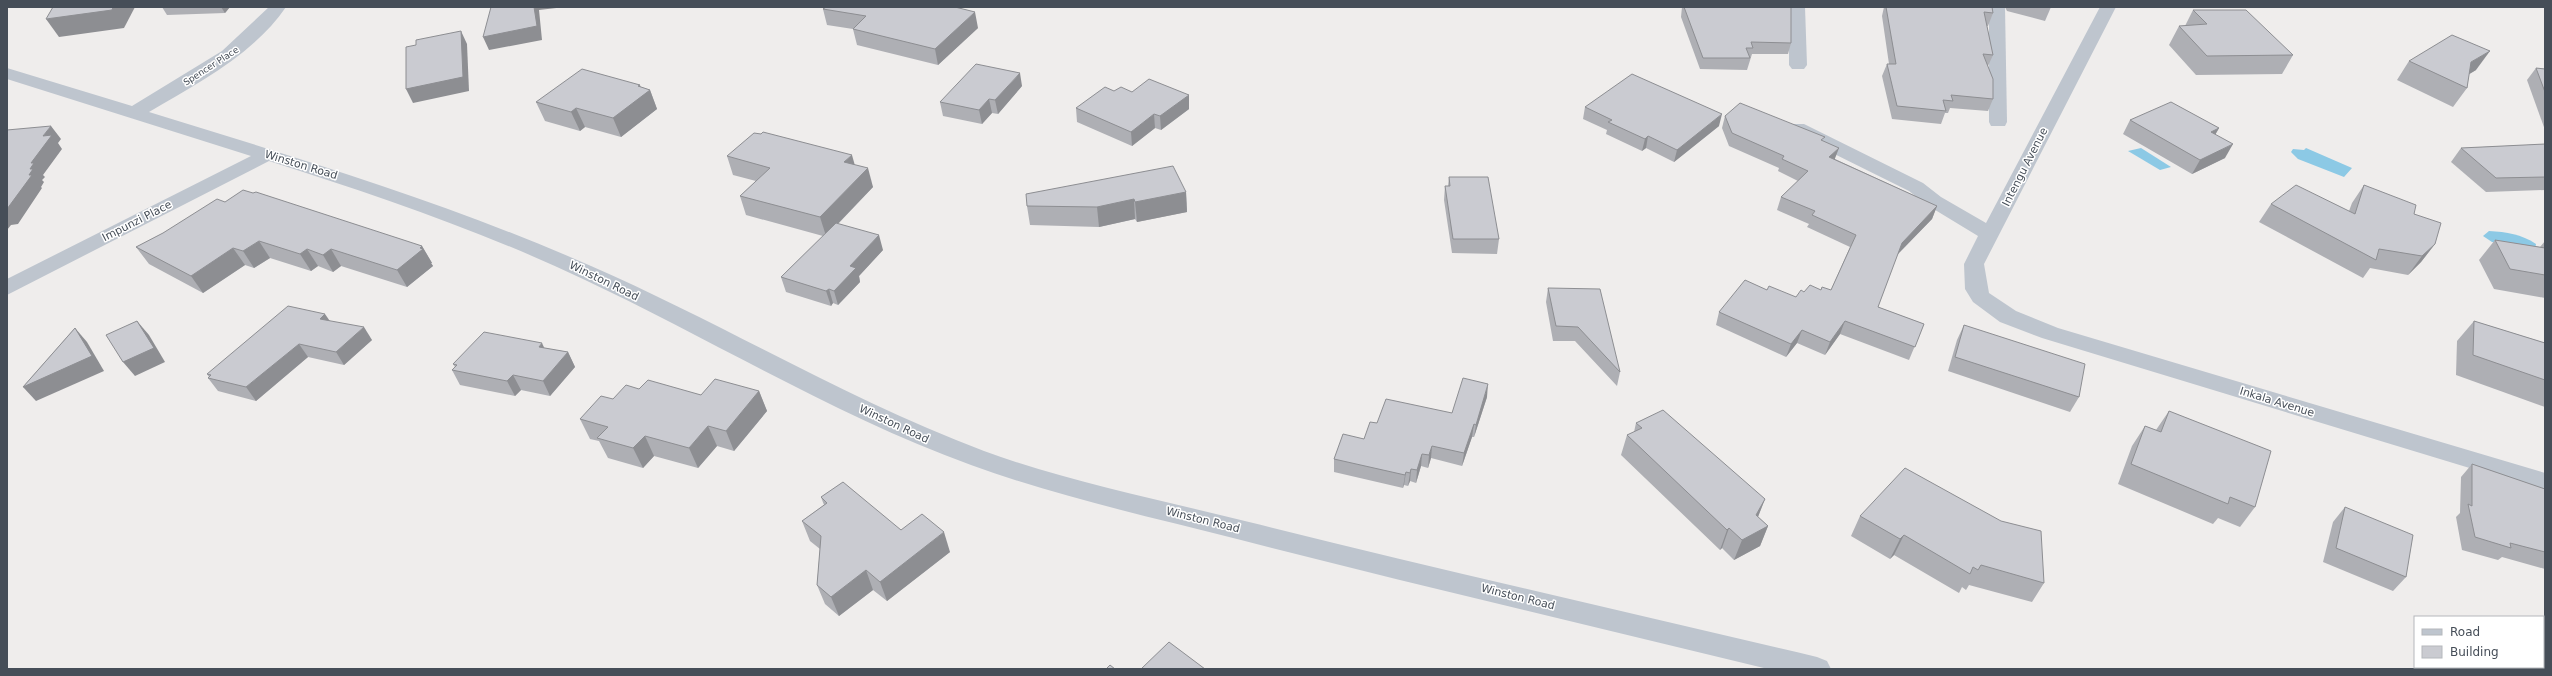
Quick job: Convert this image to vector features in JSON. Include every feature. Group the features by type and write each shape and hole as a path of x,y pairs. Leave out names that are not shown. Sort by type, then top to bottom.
{"street":[{"name":"Spencer Place","path":"133,113 232,54 262,27 278,7"},
{"path":"1797,7 1798,65"},
{"path":"1997,7 1998,122"},
{"name":"Intengu Avenue","path":"2010,318 1989,305 1977,291 1974,264 2108,7"},
{"name":"Winston Road","path":"7,74 267,154 378,190 523,244 591,274 878,418 980,459 1065,485 1309,547 1817,669"},
{"path":"1778,121 1825,141 1916,187 1934,201 1990,234"},
{"name":"Impunzi Place","path":"7,288 267,154"},
{"name":"Inkala Avenue","path":"2010,318 2050,333 2545,482"}],"water":[{"path":"2141,148 2171,167 2160,170 2128,151"},
{"path":"2306,148 2352,168 2344,177 2298,159 2291,152 2293,149 2304,150"},
{"path":"2489,231 2508,233 2525,238 2536,244 2535,249 2492,242 2483,236"}],"building":[{"path":"53,7 113,7 112,10 46,19"},
{"path":"491,7 534,7 537,26 483,37"},
{"path":"826,7 955,7 975,12 935,49 853,29 866,16 823,9"},
{"path":"1684,7 1791,7 1791,43 1751,42 1753,48 1746,48 1750,58 1703,58"},
{"path":"1886,7 1992,7 1993,13 1984,12 1993,55 1983,54 1993,79 1993,99 1951,95 1953,101 1943,100 1946,111 1897,106 1887,64 1896,64"},
{"path":"2193,10 2246,10 2293,55 2207,56 2179,26 2207,24"},
{"path":"461,31 463,77 406,89 406,47 416,45 416,40"},
{"path":"2452,35 2490,51 2471,62 2467,88 2409,61"},
{"path":"976,64 1020,73 995,100 989,99 979,110 940,102"},
{"path":"2536,68 2545,69 2545,92"},
{"path":"582,69 640,85 638,86 650,90 613,118 576,108 571,112 536,102"},
{"path":"1632,74 1722,114 1677,150 1648,136 1645,139 1608,122 1612,120 1585,107"},
{"path":"1149,79 1189,95 1160,116 1154,114 1131,132 1076,108 1105,87 1114,91 1121,87 1132,92"},
{"path":"2171,102 2219,128 2211,132 2233,144 2200,160 2130,120"},
{"path":"1740,103 1825,137 1821,140 1839,148 1829,157 1937,206 1902,243 1878,307 1924,324 1915,347 1845,321 1830,342 1802,330 1791,344 1719,312 1745,280 1767,290 1769,286 1796,297 1801,290 1804,292 1810,285 1821,290 1822,287 1831,290 1856,235 1812,215 1815,211 1781,197 1808,171 1782,159 1784,156 1732,133 1725,116"},
{"path":"51,126 43,136 52,135 31,163 34,163 30,169 33,169 29,175 32,175 7,209 7,130"},
{"path":"763,132 852,155 844,162 868,168 820,217 740,196 770,168 727,156 754,133 761,134"},
{"path":"2545,144 2545,177 2496,178 2461,148"},
{"path":"1173,166 1186,192 1135,202 1134,199 1097,207 1027,206 1026,194"},
{"path":"1449,177 1488,177 1499,239 1453,239 1445,186 1450,186"},
{"path":"2296,185 2355,214 2364,185 2416,205 2414,214 2441,223 2435,244 2422,256 2379,249 2376,260 2271,204"},
{"path":"243,190 253,193 256,192 422,246 420,248 423,249 397,270 331,249 323,255 307,249 300,254 259,241 243,251 233,248 191,276 136,247 163,233 217,199 225,202"},
{"path":"836,223 879,235 850,266 856,268 834,291 829,289 826,291 781,277"},
{"path":"2495,240 2545,248 2545,275 2510,269"},
{"path":"1548,288 1600,289 1620,372 1578,327 1556,326"},
{"path":"288,306 325,314 320,319 364,327 336,352 299,344 246,387 208,378 211,375 207,374"},
{"path":"137,321 154,348 123,362 106,335"},
{"path":"2474,321 2545,343 2545,380 2473,355"},
{"path":"1964,325 2085,364 2079,397 1955,357"},
{"path":"75,328 92,356 23,387"},
{"path":"484,332 542,343 539,347 568,352 543,381 513,375 507,381 452,370 457,365 453,364"},
{"path":"1463,378 1488,384 1476,425 1474,424 1464,453 1432,446 1429,455 1422,454 1417,470 1411,469 1410,473 1406,472 1405,475 1334,459 1343,434 1364,439 1370,422 1377,423 1386,399 1452,413"},
{"path":"715,379 759,391 726,431 708,426 689,448 645,436 633,448 597,438 608,427 580,419 601,396 613,399 626,385 639,389 648,380 701,395"},
{"path":"1663,410 1765,499 1756,515 1768,526 1742,540 1729,528 1727,530 1627,435 1642,428 1636,423"},
{"path":"2169,411 2271,451 2255,507 2230,497 2228,504 2131,464 2145,426 2161,432"},
{"path":"2472,464 2545,489 2545,552 2510,543 2511,548 2475,537 2468,504 2472,506"},
{"path":"1905,468 2001,521 2041,531 2044,583 1981,565 1978,570 1973,567 1970,574 1904,535 1900,539 1860,516"},
{"path":"843,482 901,530 922,514 944,532 880,582 866,570 831,597 817,585 821,536 802,521 827,503 821,497"},
{"path":"2345,507 2413,535 2406,577 2336,548"},
{"path":"1169,642 1205,669 1141,669"},
{"path":"1110,665 1115,669 1106,669"}]}
